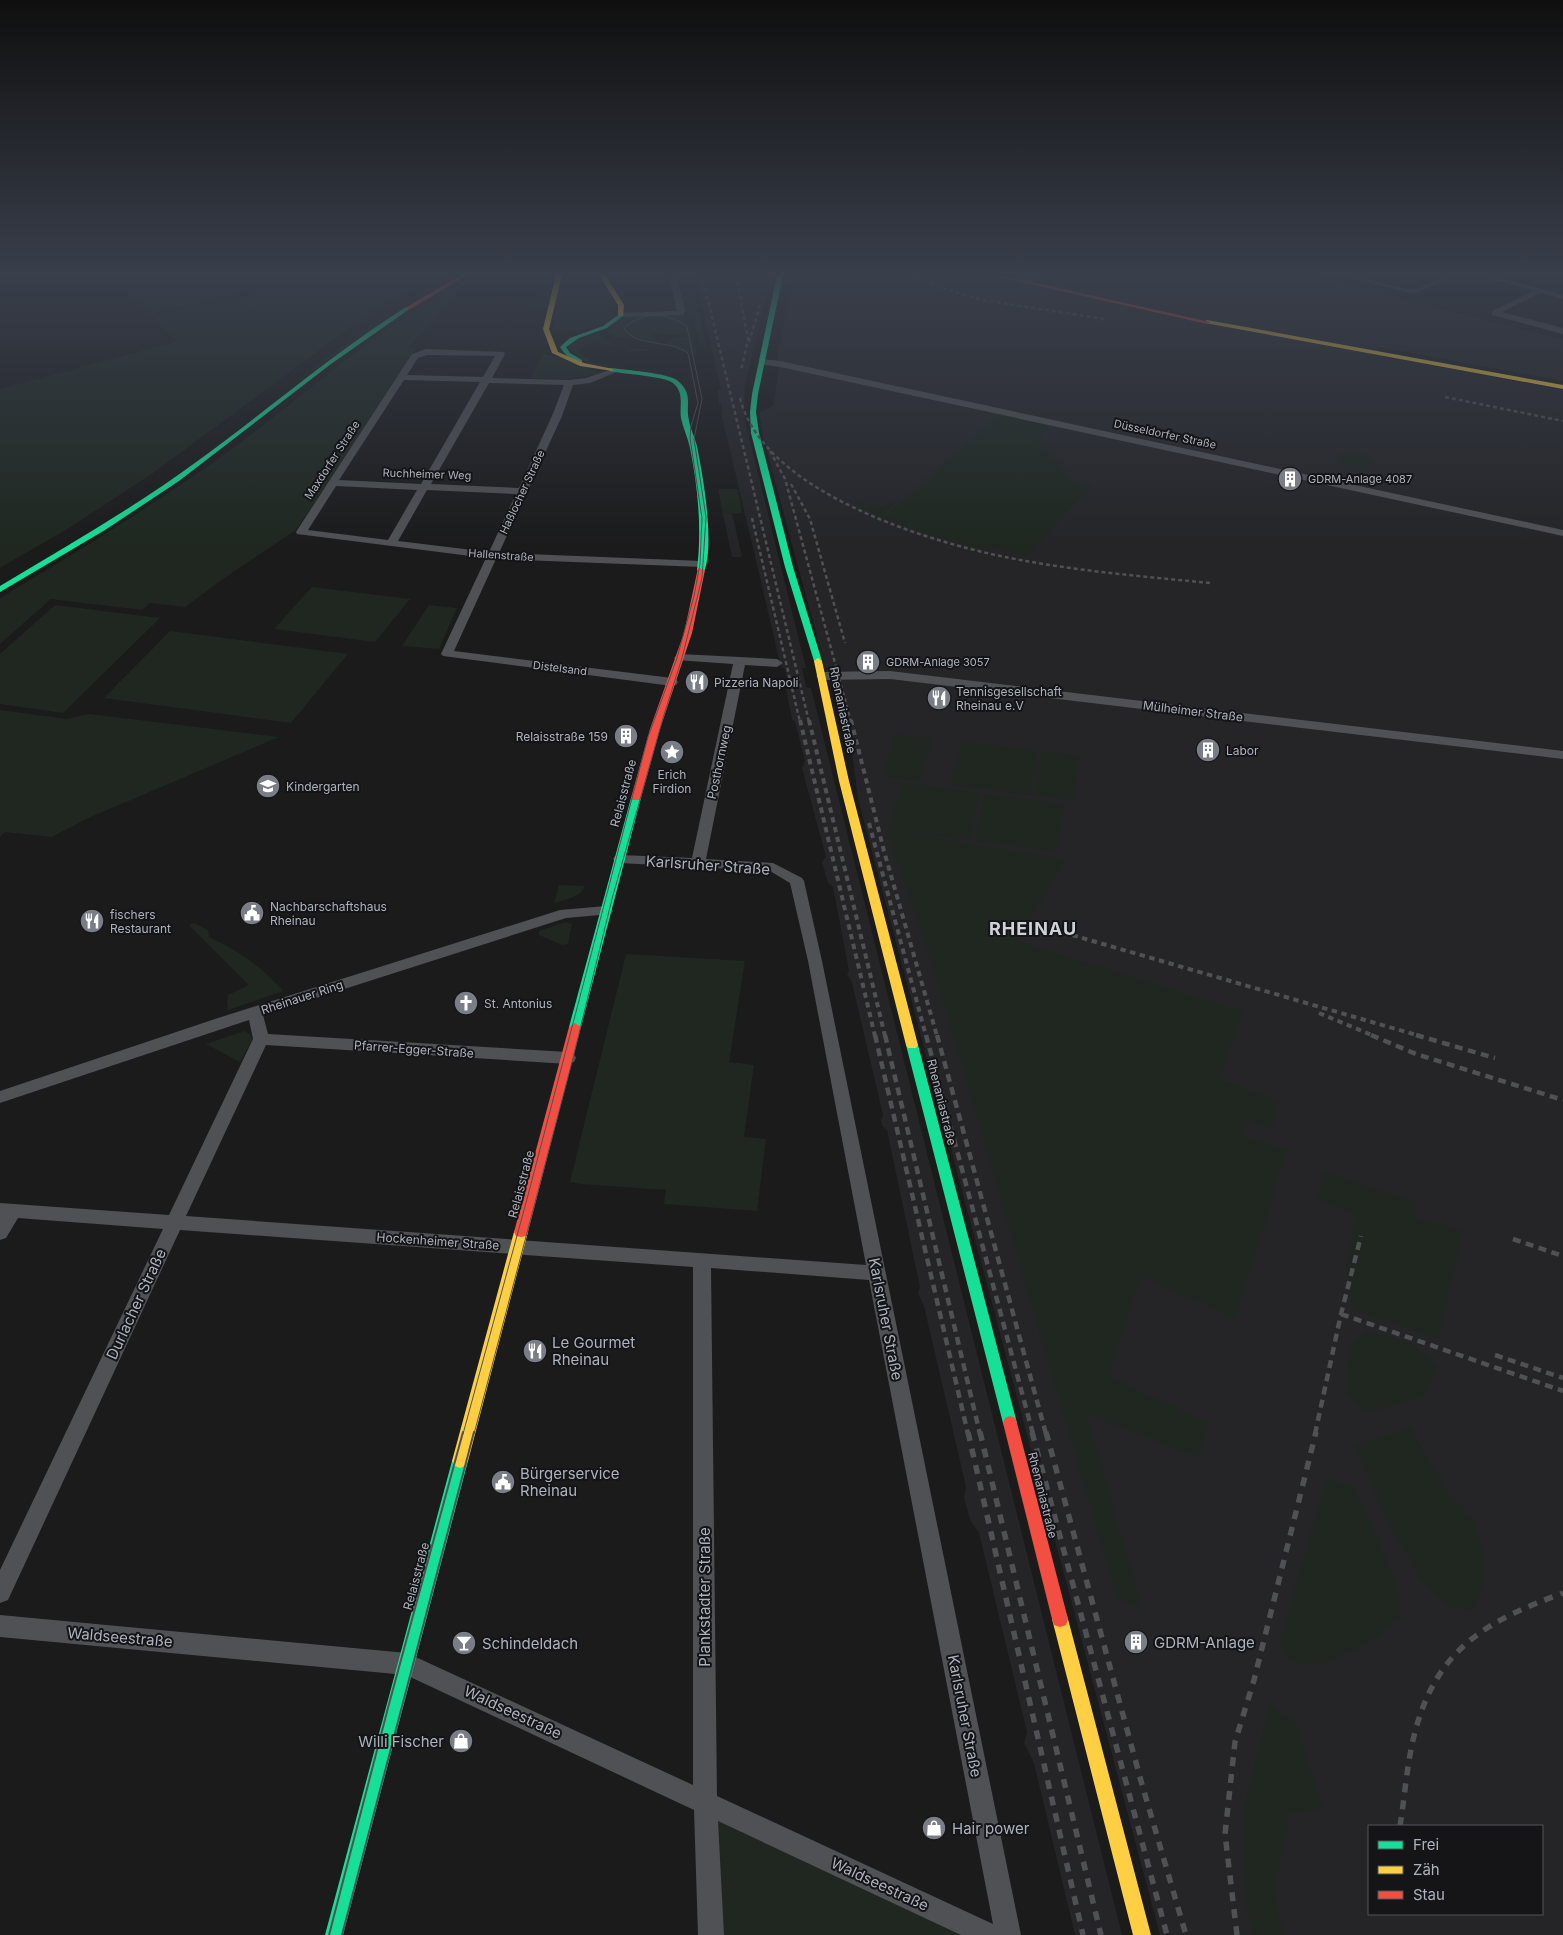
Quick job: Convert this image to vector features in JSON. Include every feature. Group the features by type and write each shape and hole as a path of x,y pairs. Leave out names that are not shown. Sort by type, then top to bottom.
{"main road":[{"path":"0,577 168,472 310,365"},
{"path":"0,590 90,536 162,489 227,443 326,365"},
{"name":"Relaisstraße","path":"334,1935 654,731 680,658 702,564 704,518 692,438 684,412 686,405 682,386 675,380 582,365"},
{"name":"Relaisstraße","path":"593,365 601,369"},
{"name":"Rhenaniastraße","path":"761,365 753,412 755,434 789,567 822,676 856,826 1142,1935"},
{"path":"1445,365 1563,387"},
{"name":"Relaisstraße","path":"686,405 695,412 697,419 692,438"}],"street":[{"name":"Maxdorfer Straße","path":"301,532 409,365"},
{"name":"Maxdorfer Straße","path":"486,380 494,365"},
{"name":"Düsseldorfer Straße","path":"786,365 1563,533"},
{"path":"402,377 569,382 587,381 615,371"},
{"path":"392,544 486,380"},
{"name":"Haßlocher Straße","path":"447,654 558,416 569,382"},
{"name":"Ruchheimer Weg","path":"332,483 522,491"},
{"name":"Hallenstraße","path":"301,532 492,556 702,564"},
{"name":"Distelsand","path":"447,654 672,682"},
{"path":"680,658 777,662"},
{"name":"Posthornweg","path":"698,863 740,661"},
{"name":"Mülheimer Straße","path":"822,676 890,675 1563,755"},
{"name":"Karlsruher Straße","path":"620,859 773,867 797,881 815,961 1008,1935"},
{"name":"Rheinauer Ring","path":"0,1097 255,1012 565,913 606,911"},
{"path":"255,1012 261,1039"},
{"name":"Pfarrer-Egger-Straße","path":"261,1039 568,1058"},
{"name":"Durlacher Straße","path":"0,1593 261,1039"},
{"path":"0,1234 6,1211"},
{"name":"Hockenheimer Straße","path":"6,1211 877,1273"},
{"name":"Plankstadter Straße","path":"702,1260 705,1801 711,1935"},
{"name":"Waldseestraße","path":"0,1626 407,1664 705,1801 989,1935"}],"shaded area":[{"path":"88,365 299,365 153,473 69,528 0,568 0,389"},
{"path":"316,365 320,365 314,370 310,370"},
{"path":"339,365 406,365 398,382 296,530 185,607 150,603 142,610 51,599 0,644 0,598 175,488 262,426"},
{"path":"537,365 579,365 600,373 571,379 530,378"},
{"path":"715,365 750,365 745,384 744,413 806,668 802,668 806,687 811,688 1122,1935 1075,1935 1034,1763 1024,1743 1027,1732 979,1533 971,1522 964,1498 966,1487 924,1306 918,1293 920,1287 887,1130 882,1126 883,1115 852,983 847,974 849,971 833,887 828,883 822,862 826,857 802,768 805,761 795,722 792,719 786,689 789,689 785,669 781,667 721,412 723,410 719,403 717,390 721,389"},
{"path":"779,365 1430,365 1563,390 1563,1935 1160,1935 858,799 851,745 825,667 763,436 759,412 773,406"},
{"path":"1478,365 1563,365 1563,381"},
{"path":"1000,414 1042,423 1041,425 1049,429 1038,440 1072,480 1092,485 1026,556 989,546 987,550 919,531 885,519 854,503 881,506 895,503 884,512 890,513"},
{"path":"1348,453 1365,455 1373,462 1368,466 1360,468 1347,466 1339,462 1337,457"},
{"path":"718,489 738,489 742,513 723,514"},
{"path":"732,513 742,557 732,557 723,514"},
{"path":"312,587 410,599 375,642 274,629"},
{"path":"55,605 160,618 63,713 0,704 0,654"},
{"path":"429,605 457,608 439,649 402,646"},
{"path":"170,631 348,654 291,723 104,698"},
{"path":"0,710 67,719 89,714 279,737 86,819 52,837 5,832 0,837"},
{"path":"895,734 932,738 920,781 882,776"},
{"path":"962,742 1037,751 1029,795 951,785"},
{"path":"1041,752 1079,756 1073,800 1034,795"},
{"path":"902,783 980,793 969,840 889,829"},
{"path":"985,794 1064,804 1057,851 975,840"},
{"path":"886,830 1066,860 1016,941 1243,1012 1219,1080 1278,1101 1272,1127 1247,1120 1242,1136 1287,1150 1235,1318 1140,1276 1109,1376 1208,1424 1197,1457 1086,1413 1142,1608 1117,1598 930,956"},
{"path":"559,885 585,886 576,896 554,903"},
{"path":"565,922 572,924 568,944 562,945 539,935 539,931"},
{"path":"194,923 208,930 209,937 240,954 258,967 283,991 228,1010 228,995 249,985 189,925"},
{"path":"626,954 745,961 729,1062 754,1065 744,1137 766,1139 757,1211 664,1204 666,1190 570,1182"},
{"path":"244,1031 250,1034 252,1040 240,1062 206,1044"},
{"path":"1324,1172 1416,1203 1415,1218 1462,1231 1438,1339 1353,1309 1347,1266 1355,1215 1318,1198"},
{"path":"1366,1331 1415,1345 1437,1367 1423,1397 1365,1413 1346,1394 1349,1348"},
{"path":"1410,1428 1446,1491 1475,1523 1483,1554 1483,1584 1474,1609 1451,1608 1421,1579 1387,1521 1354,1445"},
{"path":"1327,1477 1355,1489 1399,1592 1400,1617 1379,1634 1348,1653 1317,1664 1303,1664 1291,1660 1279,1644"},
{"path":"1270,1705 1297,1725 1323,1809 1289,1813 1274,1892 1283,1935 1253,1935 1245,1899 1246,1801"},
{"path":"705,1801 965,1935 713,1935"}],"tram line":[{"path":"463,1434 527,1199 648,737 677,658 694,596 700,564 702,518 690,438 691,426 698,403 690,365"},
{"path":"474,1434 572,1062 612,899 663,718 682,658 702,578 706,517 694,439 702,399 695,365"},
{"path":"329,1935 463,1432"},
{"path":"342,1935 474,1432"}],"railway":[{"path":"724,365 809,722"},
{"path":"741,371 742,365"},
{"path":"1445,397 1563,421"},
{"path":"740,398 756,432 783,462 818,488 859,510 904,528 948,543 1026,561 1095,571 1210,583"},
{"path":"770,451 785,479 851,722"},
{"path":"791,484 810,519 845,643"},
{"path":"752,518 800,722"},
{"path":"800,720 875,1036"},
{"path":"809,720 885,1036"},
{"path":"851,720 884,851 937,1036"},
{"path":"869,823 926,1036"},
{"path":"1034,924 1420,1036"},
{"path":"1319,1013 1374,1036"},
{"path":"875,1035 968,1434"},
{"path":"885,1035 980,1434"},
{"path":"926,1035 1033,1434"},
{"path":"937,1035 1046,1434"},
{"path":"1371,1035 1416,1054 1563,1100"},
{"path":"1416,1035 1495,1058"},
{"path":"1341,1314 1361,1236"},
{"path":"1513,1239 1563,1256"},
{"path":"1315,1434 1341,1314"},
{"path":"1341,1314 1563,1391"},
{"path":"1495,1355 1563,1378"},
{"path":"968,1432 1083,1935"},
{"path":"980,1432 1101,1935"},
{"path":"1032,1432 1167,1935"},
{"path":"1046,1432 1141,1781 1186,1935"},
{"path":"1237,1935 1225,1834 1235,1742 1254,1680 1316,1432"},
{"path":"1400,1825 1415,1732 1425,1703 1437,1679 1451,1658 1489,1627 1511,1615 1563,1593"}],"traffic: fast":[{"path":"0,590 102,528 177,479 227,443 327,365"},
{"path":"761,365 753,412 755,433 789,567 818,661"},
{"path":"611,370 671,379 682,390 686,405 684,409 685,420 693,446 701,493 704,539 701,570"},
{"path":"575,1027 636,798"},
{"path":"912,1045 1010,1423"},
{"path":"334,1935 460,1461"}],"traffic: slow":[{"path":"588,365 611,370"},
{"path":"1444,365 1563,387"},
{"path":"818,661 844,781 912,1045"},
{"path":"460,1461 521,1232"},
{"path":"1060,1619 1142,1935"}],"traffic: jam":[{"path":"636,798 655,729 688,633 701,570"},
{"path":"521,1232 575,1027"},
{"path":"1010,1423 1060,1619"}],"place":[{"name":"GDRM-Anlage 4087","path":"1290,479"},
{"name":"GDRM-Anlage 3057","path":"868,662"},
{"name":"Pizzeria Napoli","path":"697,682"},
{"name":"Tennisgesellschaft Rheinau e.V","path":"939,698"},
{"name":"Relaisstraße 159","path":"626,736"},
{"name":"Labor","path":"1208,750"},
{"name":"Erich Firdion","path":"672,752"},
{"name":"Kindergarten","path":"268,786"},
{"name":"Nachbarschaftshaus Rheinau","path":"252,913"},
{"name":"fischers Restaurant","path":"92,921"},
{"name":"St. Antonius","path":"466,1003"},
{"name":"Le Gourmet Rheinau","path":"535,1351"},
{"name":"Bürgerservice Rheinau","path":"503,1482"},
{"name":"GDRM-Anlage","path":"1136,1642"},
{"name":"Schindeldach","path":"464,1643"},
{"name":"Willi Fischer","path":"461,1741"},
{"name":"Hair power","path":"934,1828"}],"district":[{"name":"RHEINAU","path":"1033,928"}]}
